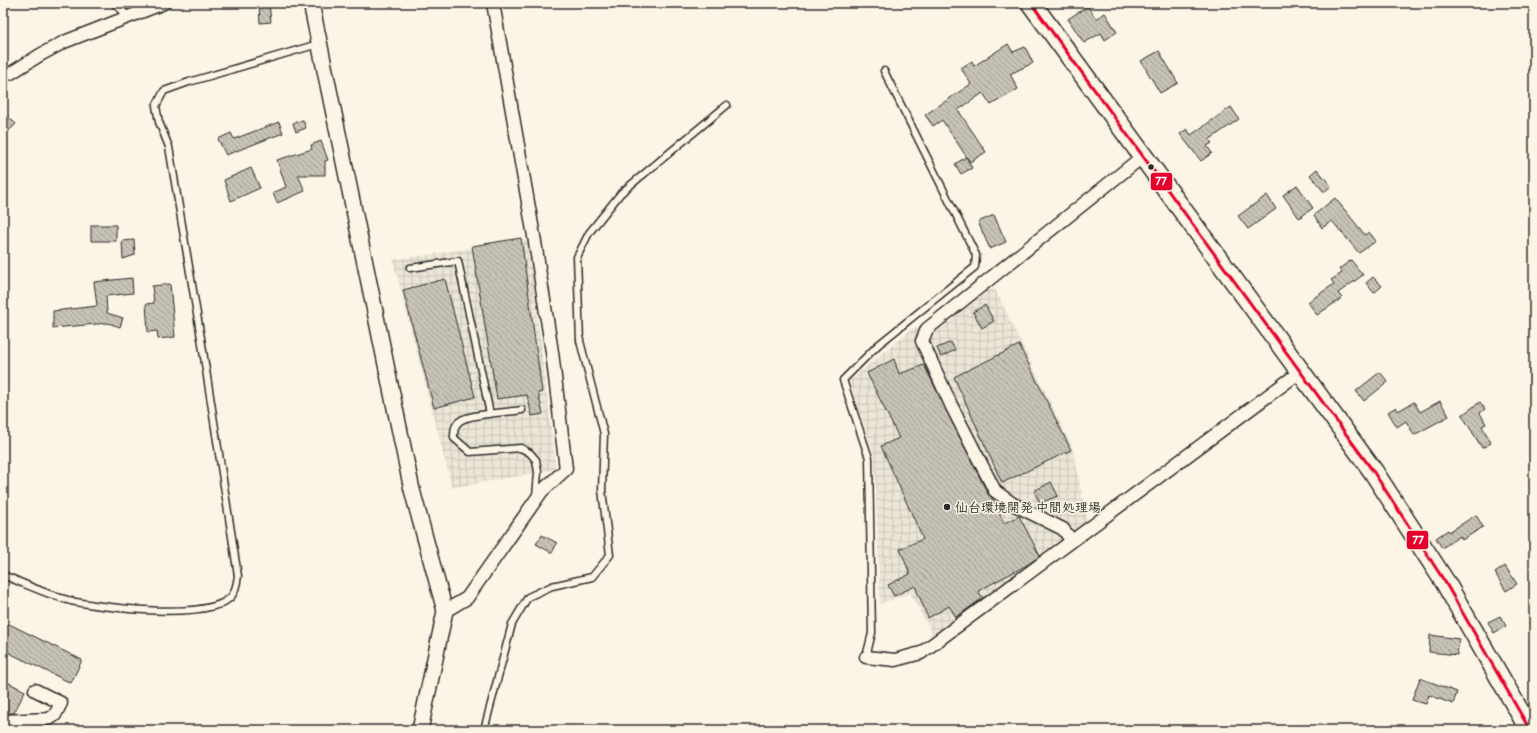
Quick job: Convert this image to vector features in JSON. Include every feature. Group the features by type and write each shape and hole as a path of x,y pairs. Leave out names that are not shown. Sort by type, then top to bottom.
{"main road":[{"path":"1031,3 1142,157 1373,471 1433,563 1530,730"}],"street":[{"path":"3,75 12,73 64,42 164,3"},
{"path":"311,3 412,490 445,611 420,730"},
{"path":"445,611 467,598 535,500 542,491 566,469 552,352 535,242 493,3"},
{"path":"1072,541 1063,529 1013,504 995,491 952,406 922,341 927,329 1142,157"},
{"path":"866,657 895,660 921,653 1300,372"},
{"path":"3,721 49,719 55,715 61,703 35,690"}],"lane":[{"path":"114,3 128,16"},
{"path":"3,575 32,587 71,600 136,610 171,612 204,609 221,603 233,594 238,576 201,338 169,146 159,122 156,106 164,91 189,82 320,44"},
{"path":"866,657 872,634 870,458 843,380 878,345 975,267 976,255 884,71"},
{"path":"484,730 512,624 528,597 552,586 592,577 610,555 602,490 604,434 580,341 578,257 589,233 621,193 727,105"},
{"path":"410,268 458,261 490,414"},
{"path":"522,410 473,416 460,420 454,429 454,438 470,452 521,448 530,453 536,460 538,472 535,500"}],"shaded area":[{"path":"528,240 556,469 452,488 393,260"},
{"path":"993,285 1073,449 1087,521 933,635 910,593 880,604 875,458 849,381 913,328 935,331"}],"building":[{"path":"269,3 271,22 260,23 259,4"},
{"path":"1088,6 1096,19 1105,13 1117,32 1105,40 1101,33 1084,43 1068,19"},
{"path":"1008,44 1013,52 1025,47 1033,63 1010,74 1018,89 991,105 983,93 958,110 986,152 970,162 942,120 933,126 925,115 971,84 961,68 972,61 974,66"},
{"path":"1159,51 1178,83 1160,93 1141,61"},
{"path":"1231,107 1239,119 1209,140 1212,143 1207,146 1212,153 1201,161 1180,134 1187,129 1191,135"},
{"path":"3,112 16,124 3,136"},
{"path":"303,120 306,128 296,132 293,123"},
{"path":"279,122 283,133 226,155 218,139 231,133 234,139"},
{"path":"321,141 328,160 325,161 325,175 298,175 305,191 277,203 273,193 286,187 277,160 312,149 311,145"},
{"path":"966,157 972,168 961,174 955,164"},
{"path":"251,168 260,188 231,201 224,180"},
{"path":"1317,169 1331,186 1324,192 1310,175"},
{"path":"1297,185 1313,208 1299,218 1283,195"},
{"path":"1267,195 1276,209 1248,229 1238,216"},
{"path":"1335,198 1365,235 1369,232 1376,241 1359,253 1332,221 1322,228 1314,215"},
{"path":"994,215 1006,242 990,249 978,222"},
{"path":"91,225 116,225 116,241 91,241"},
{"path":"521,238 542,392 538,393 543,414 532,416 527,395 497,399 472,246"},
{"path":"134,240 135,255 123,259 122,241"},
{"path":"1351,260 1363,275 1338,293 1342,298 1317,315 1308,302 1334,284 1331,280 1342,273 1339,269"},
{"path":"1373,277 1382,286 1374,293 1366,283"},
{"path":"132,278 133,293 106,296 107,313 123,318 120,327 108,323 53,328 53,311 97,306 94,282"},
{"path":"445,279 475,397 434,408 403,290"},
{"path":"170,284 175,337 158,339 157,331 148,332 146,304 154,303 152,286"},
{"path":"985,305 994,321 982,328 973,312"},
{"path":"951,342 955,350 941,357 937,348"},
{"path":"1019,345 1071,450 1002,483 954,377"},
{"path":"894,359 899,374 924,365 1004,523 1019,516 1040,556 1027,565 978,591 983,598 956,617 949,606 928,618 915,586 894,596 888,585 910,574 900,549 923,539 881,446 899,438 867,373"},
{"path":"1380,372 1388,382 1364,401 1356,391"},
{"path":"1440,401 1449,416 1414,435 1406,421 1397,427 1388,412 1396,407 1398,411 1414,402 1420,412"},
{"path":"1480,402 1485,409 1480,413 1486,424 1482,426 1491,443 1482,448 1462,415"},
{"path":"1051,482 1058,496 1040,503 1034,491"},
{"path":"1476,515 1483,527 1462,540 1460,536 1442,548 1436,538 1448,530 1449,532"},
{"path":"542,535 557,543 552,553 536,544"},
{"path":"1505,566 1517,584 1506,591 1495,573"},
{"path":"1500,616 1506,626 1494,633 1488,622"},
{"path":"3,621 82,660 71,683 3,650"},
{"path":"1430,635 1459,639 1457,655 1429,652"},
{"path":"1420,678 1457,692 1453,704 1429,695 1426,704 1412,700"},
{"path":"3,680 25,691 14,713 3,713"}],"transit line":[{"name":"77","path":"1031,3 1373,471 1445,582 1530,730"}],"place":[{"name":"仙台環境開発 中間処理場","path":"947,507"}]}
